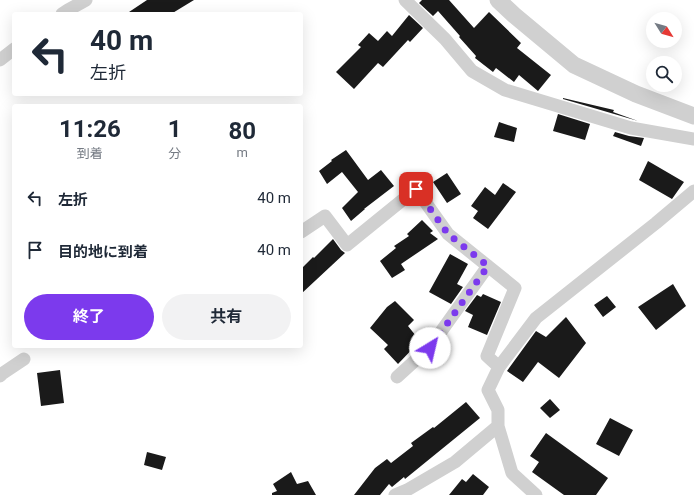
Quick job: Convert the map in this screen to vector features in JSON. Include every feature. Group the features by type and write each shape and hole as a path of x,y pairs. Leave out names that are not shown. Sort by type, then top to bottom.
{"street":[{"path":"65,12 86,0"},
{"path":"405,0 445,39 472,71 505,90 631,128 694,139"},
{"path":"498,0 574,65 636,94 694,116"},
{"path":"0,60 12,51"},
{"path":"303,231 325,216 347,245 416,189 448,234 515,288 487,356 499,367"},
{"path":"536,495 512,473 498,426 498,410 488,390 499,367 536,318 694,191"},
{"path":"397,377 430,348 488,266"},
{"path":"0,376 24,359"},
{"path":"394,495 407,490 455,462 498,426"}],"building":[{"path":"147,0 194,0 174,12 129,12"},
{"path":"422,0 449,0 474,28 489,12 521,43 517,48 551,75 538,91 519,75 514,82 496,68 493,72 475,58 476,56 438,11 433,16 419,3"},
{"path":"409,15 423,28 410,42 408,40 383,67 378,63 354,89 336,72 361,47 358,45 369,33 378,41 387,31 392,36"},
{"path":"563,99 614,110 613,112 638,121"},
{"path":"558,114 590,124 585,140 553,131"},
{"path":"499,122 517,128 514,142 494,137"},
{"path":"615,132 644,138 641,146 613,136"},
{"path":"346,150 368,180 381,170 394,186 351,221 342,208 358,192 342,172 327,184 319,171 332,161 331,160"},
{"path":"648,161 684,182 672,199 639,180"},
{"path":"447,173 461,194 447,203 433,182"},
{"path":"503,183 516,192 488,229 473,218 478,211 471,206 485,187 495,195"},
{"path":"422,220 433,231 430,233 438,239 401,264 405,270 392,278 380,261 396,248 394,246 409,236 407,234"},
{"path":"333,239 345,253 303,292 303,267 313,257 314,258"},
{"path":"450,254 468,264 457,284 463,287 451,304 429,292"},
{"path":"673,284 686,306 656,330 638,307"},
{"path":"483,294 501,302 487,335 468,327 473,315 465,311 477,295 481,297"},
{"path":"607,296 616,307 603,317 594,305"},
{"path":"395,301 414,320 408,326 420,341 398,364 384,349 388,345 370,328 387,307"},
{"path":"566,317 586,343 559,378 538,362 523,382 507,371 536,331 546,337"},
{"path":"60,370 64,403 41,406 37,373"},
{"path":"550,399 560,410 550,418 540,408"},
{"path":"466,402 480,418 405,479 404,477 392,487 389,484 380,495 354,495 375,468 387,459 391,463 413,446 411,443 433,427 434,428"},
{"path":"610,418 633,430 619,456 596,444"},
{"path":"546,433 608,478 596,495 564,495 532,472 539,462 530,456"},
{"path":"147,452 166,457 162,470 144,465"},
{"path":"291,472 297,484 308,481 316,495 272,495 272,493 277,491 273,484"},
{"path":"473,474 489,487 483,495 449,495 462,479 466,482"}],"route":[{"path":"416,189 448,234 488,266 430,348"}]}
